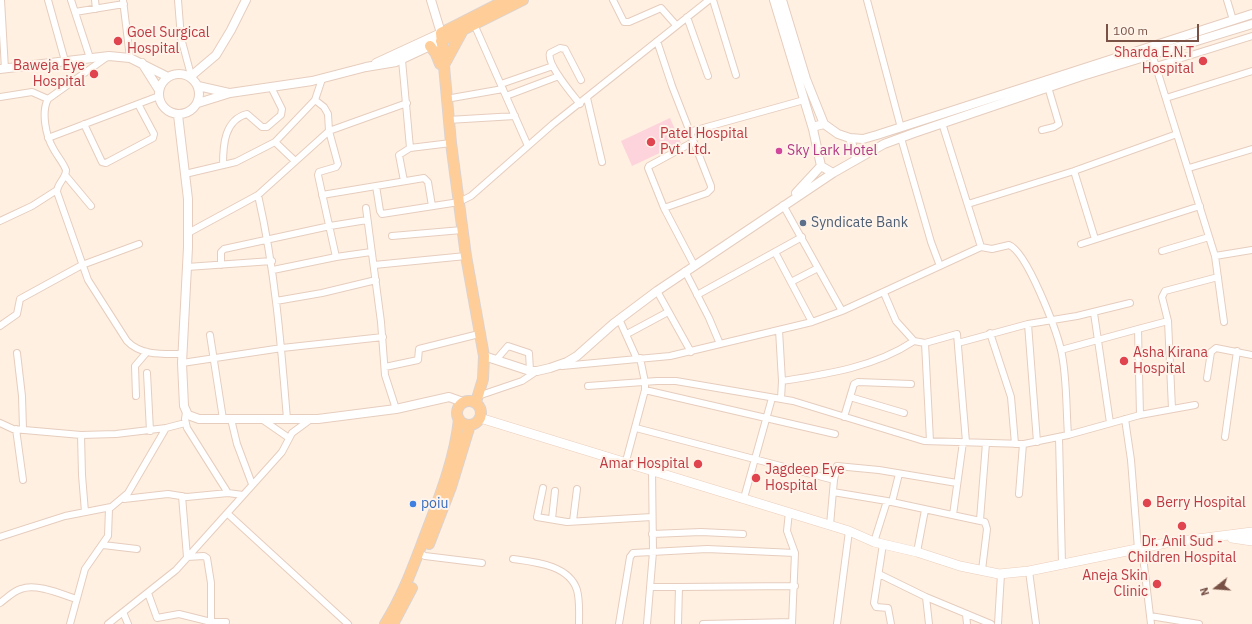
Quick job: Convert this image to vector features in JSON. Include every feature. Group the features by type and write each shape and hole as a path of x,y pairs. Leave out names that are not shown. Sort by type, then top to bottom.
{"main road":[{"path":"441,37 506,0"},
{"path":"441,37 463,30 523,0"},
{"path":"444,66 463,30"},
{"path":"441,37 448,120 462,230 476,322 475,335 479,356 478,378 472,400"},
{"path":"430,46 436,54 444,77"},
{"path":"436,517 457,436 457,413 459,406 472,400 482,379 484,356 480,330 476,322"},
{"path":"393,624 412,581 470,425 480,418 481,410 472,400"},
{"path":"458,418 463,423 470,425"},
{"path":"480,418 652,469 830,525 879,543 917,552 960,566 1001,574 1029,571 1140,548 1252,532"},
{"path":"1217,536 1252,541"},
{"path":"384,624 412,581"}],"street":[{"path":"1,0 3,69 109,56 130,58 168,77"},
{"path":"48,0 65,62"},
{"path":"71,0 90,58"},
{"path":"95,0 96,9"},
{"path":"178,0 181,38 190,76 198,86 200,93 198,103"},
{"path":"190,76 216,55 246,0"},
{"path":"431,0 441,37"},
{"path":"613,0 624,22 629,22 661,8 676,25"},
{"path":"376,186 380,211 382,214 459,202 471,196 528,146 676,25 710,0 736,75"},
{"path":"774,0 813,129 821,166 833,173"},
{"path":"782,0 806,79 824,124 838,134 850,138 863,139 1252,14"},
{"path":"867,0 901,128"},
{"path":"1227,0 1233,20"},
{"path":"75,12 96,9 124,2 130,58"},
{"path":"687,17 708,76"},
{"path":"474,24 528,146"},
{"path":"550,368 577,356 619,319 657,291 786,203 856,159 884,144 1048,87 1252,24"},
{"path":"1156,66 1252,36"},
{"path":"142,63 159,93 161,103 166,110 178,115 189,112 198,103 230,93 322,79 366,67 402,60 430,46 441,37"},
{"path":"366,67 441,37"},
{"path":"657,41 711,189 707,193 664,208"},
{"path":"580,104 553,66 549,59 550,53 564,48 581,80"},
{"path":"1152,54 1189,168 1215,256 1224,322"},
{"path":"91,206 66,176 64,165 48,138 45,107 48,99 109,56"},
{"path":"402,60 410,148"},
{"path":"446,99 502,86 553,66"},
{"path":"1166,98 1252,70"},
{"path":"48,138 138,104 159,93 162,82 168,77 180,74 190,76"},
{"path":"506,96 559,76"},
{"path":"185,174 242,159 276,142 315,100 322,79"},
{"path":"198,86 230,93"},
{"path":"223,165 224,141 226,133 234,121 246,114 262,127 267,127 281,115 282,109 271,87"},
{"path":"1042,130 1059,124 1048,87"},
{"path":"0,97 32,92 48,99"},
{"path":"587,98 602,162"},
{"path":"315,100 326,110 329,131 338,164 336,167 321,171 318,174 336,257"},
{"path":"689,132 804,100"},
{"path":"188,233 258,195 329,131 406,103"},
{"path":"84,124 102,162 106,163 153,138 154,134 138,104"},
{"path":"178,115 188,199 187,267 182,358 186,412 185,423 228,493"},
{"path":"448,120 515,116"},
{"path":"942,123 981,247"},
{"path":"813,129 816,126 824,124"},
{"path":"968,204 1074,171 1177,134"},
{"path":"850,138 856,159"},
{"path":"901,138 931,242 940,266"},
{"path":"276,142 296,161"},
{"path":"404,181 399,155 410,148 451,142"},
{"path":"693,142 649,166 649,172 664,208 694,265"},
{"path":"1189,168 1252,149"},
{"path":"786,203 821,166"},
{"path":"1074,171 1095,240"},
{"path":"0,221 32,206 57,190 66,176"},
{"path":"322,195 424,178 427,179 432,206"},
{"path":"57,190 88,280 124,337 133,346 146,352 182,358 214,358 282,348 383,337"},
{"path":"258,195 272,261 282,348 287,419"},
{"path":"786,203 818,268 842,311"},
{"path":"1081,244 1200,206"},
{"path":"366,208 383,337 386,380 396,409"},
{"path":"221,265 221,252 224,249 330,226 367,220"},
{"path":"392,236 462,230"},
{"path":"697,295 802,237"},
{"path":"1162,251 1209,237"},
{"path":"0,326 17,314 19,299 82,265 139,244"},
{"path":"484,356 533,371 639,358 670,356 691,352 812,322 884,293 981,247 992,249 1009,245 1013,247 1030,270 1061,350 1068,435"},
{"path":"1215,256 1252,250"},
{"path":"273,270 336,257 371,252"},
{"path":"775,252 812,322"},
{"path":"374,265 466,256"},
{"path":"187,267 272,261"},
{"path":"791,282 818,268"},
{"path":"685,271 710,318 720,344"},
{"path":"1172,409 1168,321 1162,297 1163,293 1193,282 1218,277"},
{"path":"276,301 322,293 376,280"},
{"path":"657,291 691,352"},
{"path":"884,293 896,321 914,341 925,344 955,334 958,343 964,442 956,484 953,515"},
{"path":"958,343 990,333 1028,324 1094,313 1130,303"},
{"path":"627,334 668,312"},
{"path":"1094,313 1110,423"},
{"path":"619,319 639,358 646,382 636,428 626,461"},
{"path":"1061,350 1168,321"},
{"path":"1028,324 1037,442"},
{"path":"1138,329 1140,415"},
{"path":"779,330 782,381 781,399"},
{"path":"990,333 1011,397 1015,444"},
{"path":"210,335 227,419 252,484"},
{"path":"385,366 418,360 419,349 475,335"},
{"path":"782,381 812,377 866,364 885,357 914,341"},
{"path":"925,344 930,441"},
{"path":"496,360 508,346 522,350 529,353 533,371"},
{"path":"1207,378 1213,349 1219,348 1252,355"},
{"path":"1225,437 1237,351"},
{"path":"136,396 135,368 146,352"},
{"path":"17,353 22,396 19,429 23,480"},
{"path":"186,412 190,417 199,419 263,420 311,419 396,409 449,397 472,400 522,381 533,371"},
{"path":"147,373 150,431"},
{"path":"844,417 854,384 860,381 911,384"},
{"path":"588,386 646,382 676,382 781,399 814,406 900,435 930,441 1015,444 1037,442 1140,415 1195,405"},
{"path":"645,390 835,434"},
{"path":"850,397 904,413"},
{"path":"744,498 772,398"},
{"path":"108,624 148,593 188,558 228,514 252,484 282,452 289,438 296,429 311,419"},
{"path":"1125,419 1131,460 1140,548 1151,624"},
{"path":"263,420 289,438"},
{"path":"0,423 19,429 81,435 150,431 185,423"},
{"path":"0,536 65,516 111,507 124,498 166,428"},
{"path":"636,428 834,480"},
{"path":"81,435 82,475 86,512"},
{"path":"1059,437 1062,564"},
{"path":"980,520 986,443"},
{"path":"1019,494 1023,444"},
{"path":"830,525 834,480 836,468 839,465 879,470 956,484"},
{"path":"647,624 652,552 652,469"},
{"path":"891,624 888,608 876,607 874,604 879,574 879,543 889,502 899,474"},
{"path":"543,488 537,516 574,521 652,517"},
{"path":"574,521 578,489"},
{"path":"552,519 555,491"},
{"path":"833,492 985,522 987,525 982,570"},
{"path":"124,498 168,494 182,496 228,493 243,496"},
{"path":"182,496 186,553 188,558"},
{"path":"70,624 84,569 104,545 108,536 109,512 111,507"},
{"path":"917,552 925,510"},
{"path":"703,624 792,623 795,586 795,553 787,531 789,512"},
{"path":"228,514 348,624"},
{"path":"837,624 848,531"},
{"path":"652,534 701,532 743,534"},
{"path":"104,545 137,549"},
{"path":"619,624 631,554 707,549 795,553"},
{"path":"422,554 482,563"},
{"path":"188,558 204,556 207,558 211,583 211,622"},
{"path":"513,558 540,563 566,575 577,590 579,624"},
{"path":"1029,571 1036,624"},
{"path":"879,574 926,597 991,624"},
{"path":"998,624 1001,574"},
{"path":"650,588 795,586"},
{"path":"678,624 679,587"},
{"path":"0,603 17,590 26,588 46,589 76,599"},
{"path":"148,593 157,618 183,615 211,622 226,622"},
{"path":"926,597 929,624"},
{"path":"124,612 128,624"},
{"path":"966,614 967,624"},
{"path":"1150,616 1199,624"}],"shaded area":[{"name":"Patel Hospital Pvt. Ltd.","path":"670,118 681,143 632,166 621,141"}],"place":[{"name":"Goel Surgical Hospital","path":"118,41"},
{"name":"Sharda E.N.T Hospital","path":"1203,61"},
{"name":"Baweja Eye Hospital","path":"94,74"},
{"name":"Patel Hospital Pvt. Ltd.","path":"651,142"},
{"name":"Sky Lark Hotel","path":"779,151"},
{"name":"Syndicate Bank","path":"803,223"},
{"name":"Asha Kirana Hospital","path":"1124,361"},
{"name":"Amar Hospital","path":"698,464"},
{"name":"Jagdeep Eye Hospital","path":"756,478"},
{"name":"Berry Hospital","path":"1147,503"},
{"name":"poiu","path":"413,504"},
{"name":"Dr. Anil Sud - Children Hospital","path":"1182,526"},
{"name":"Aneja Skin Clinic","path":"1157,584"}]}
